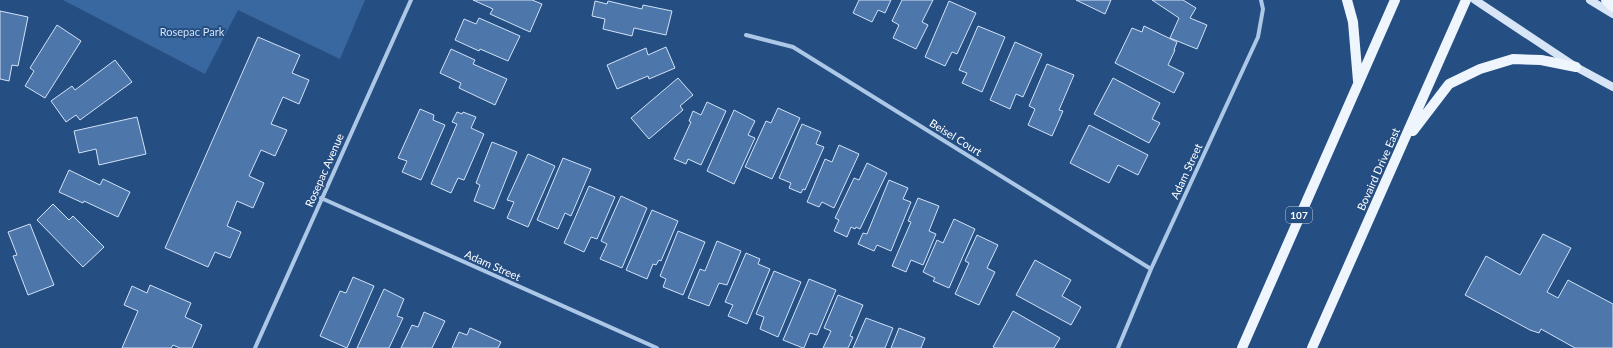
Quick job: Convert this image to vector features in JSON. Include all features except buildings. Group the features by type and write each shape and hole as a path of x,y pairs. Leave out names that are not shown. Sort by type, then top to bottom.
{"main road":[{"path":"1347,0 1353,22 1358,83"},
{"name":"107","path":"1242,348 1395,0"},
{"name":"Bovaird Drive East","path":"1312,348 1466,0"},
{"path":"1475,0 1576,67 1613,88"},
{"path":"1590,0 1613,14"},
{"path":"1606,0 1613,7"},
{"path":"1402,146 1449,84 1480,69 1513,59 1541,60 1576,67"}],"street":[{"name":"Rosepac Avenue","path":"255,348 411,0"},
{"name":"Adam Street","path":"1118,348 1151,269 1258,37 1263,9 1260,0"},
{"name":"Beisel Court","path":"746,35 793,47 1151,269"},
{"name":"Adam Street","path":"321,198 657,348"}],"green space":[{"name":"Rosepac Park","path":"63,0 365,0 340,59 238,10 205,74"}]}
